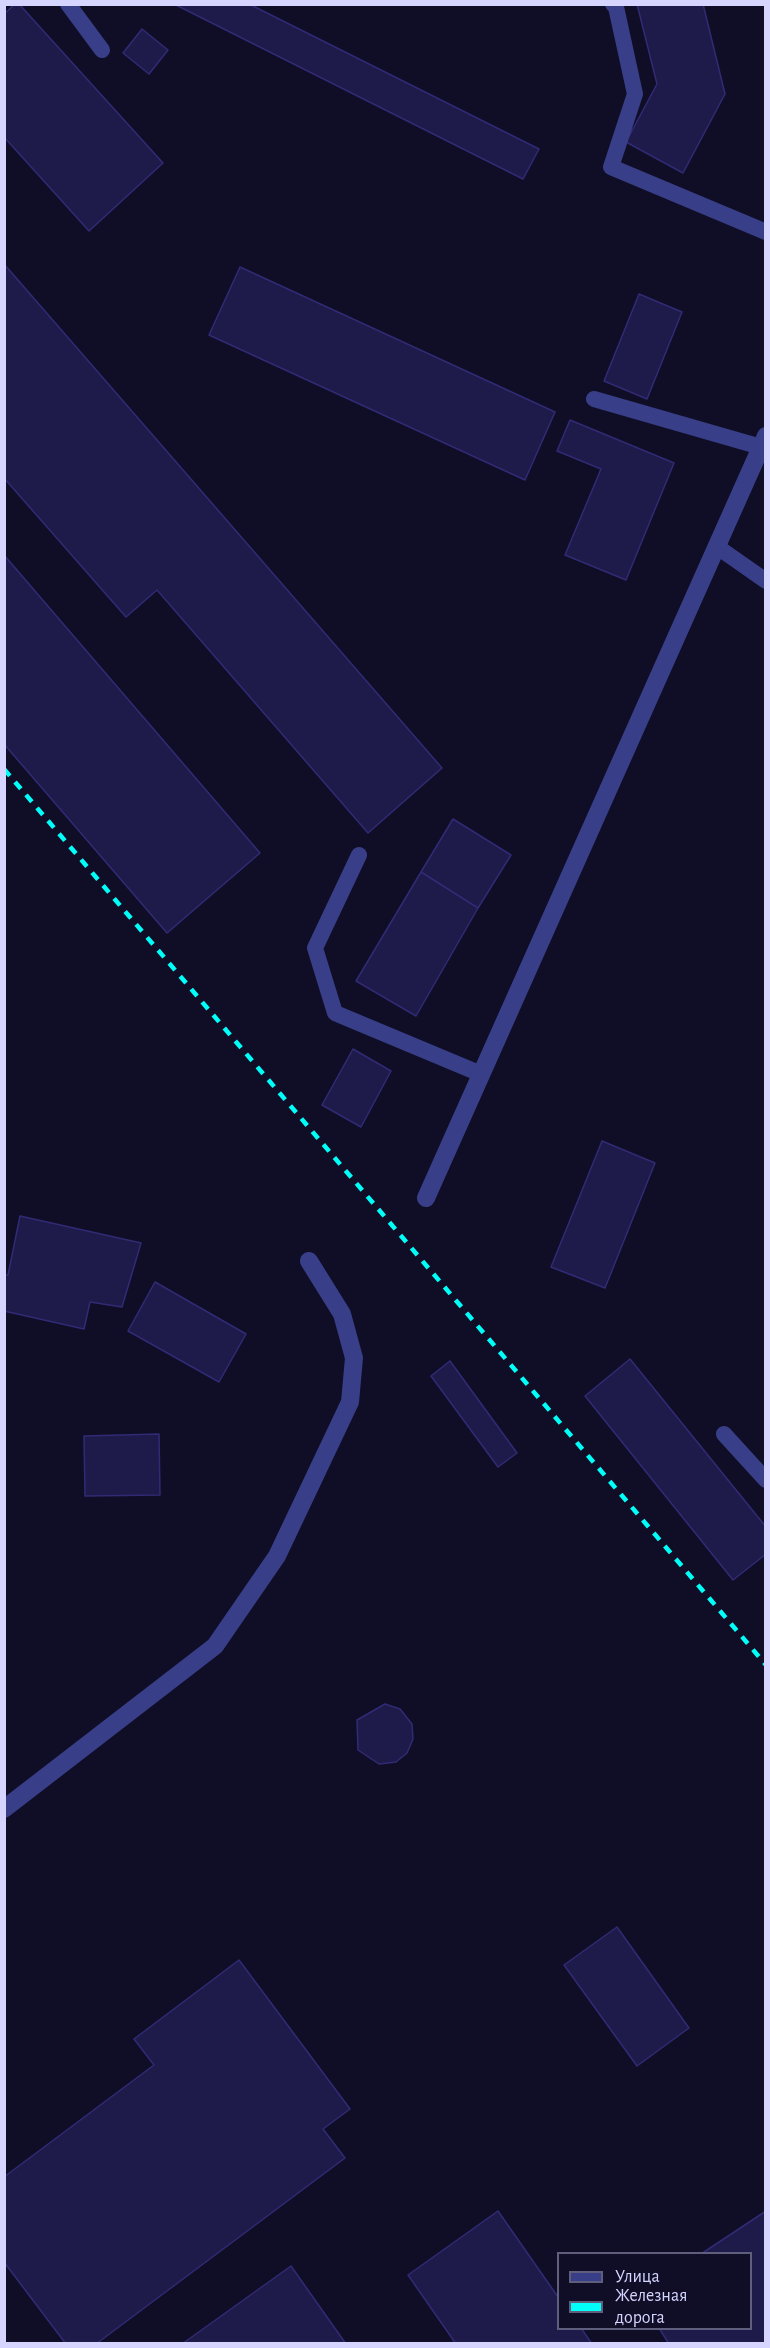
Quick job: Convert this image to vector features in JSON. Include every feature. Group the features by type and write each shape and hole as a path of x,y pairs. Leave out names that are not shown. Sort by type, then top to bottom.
{"street":[{"path":"426,1198 763,442"},
{"path":"4,1809 214,1646 277,1556 350,1402 354,1358 342,1314 309,1261"}],"lane":[{"path":"68,4 102,50"},
{"path":"613,4 616,7 635,94 611,167 765,232"},
{"path":"594,399 763,442"},
{"path":"717,546 765,581"},
{"path":"359,855 315,948 334,1013 481,1074"},
{"path":"724,1434 765,1480"}],"building":[{"path":"15,4 19,4 163,163 89,231 4,137 4,14"},
{"path":"174,4 249,4 539,149 523,179"},
{"path":"637,4 703,4 725,94 683,173 626,142 657,84"},
{"path":"142,29 168,50 149,74 123,53"},
{"path":"4,264 442,768 368,833 157,590 126,617 4,478"},
{"path":"240,267 555,412 525,480 209,335"},
{"path":"639,294 682,312 647,399 604,381"},
{"path":"570,420 674,463 626,580 565,555 601,469 557,451"},
{"path":"4,555 260,853 167,933 4,744"},
{"path":"453,819 511,855 478,908 421,872"},
{"path":"421,872 478,908 416,1016 356,981"},
{"path":"353,1049 391,1071 361,1127 322,1105"},
{"path":"602,1141 655,1163 605,1288 551,1267"},
{"path":"20,1216 141,1243 122,1307 90,1302 84,1329 4,1311 4,1275 8,1275"},
{"path":"155,1282 246,1334 219,1382 128,1331"},
{"path":"630,1359 766,1527 766,1554 733,1580 585,1396"},
{"path":"450,1361 517,1453 498,1467 431,1376"},
{"path":"159,1434 160,1495 85,1496 84,1436"},
{"path":"385,1704 400,1709 412,1724 413,1739 407,1753 396,1762 379,1764 358,1750 357,1720"},
{"path":"617,1927 689,2028 637,2066 564,1965"},
{"path":"239,1960 350,2109 323,2129 345,2158 96,2344 66,2344 4,2262 4,2177 154,2065 134,2039"},
{"path":"498,2211 557,2296 557,2330 582,2330 592,2344 456,2344 408,2275"},
{"path":"766,2211 766,2344 669,2344 660,2330 752,2330 752,2252 704,2252"},
{"path":"291,2266 346,2344 182,2344"}],"railway":[{"path":"4,769 766,1665"}]}
